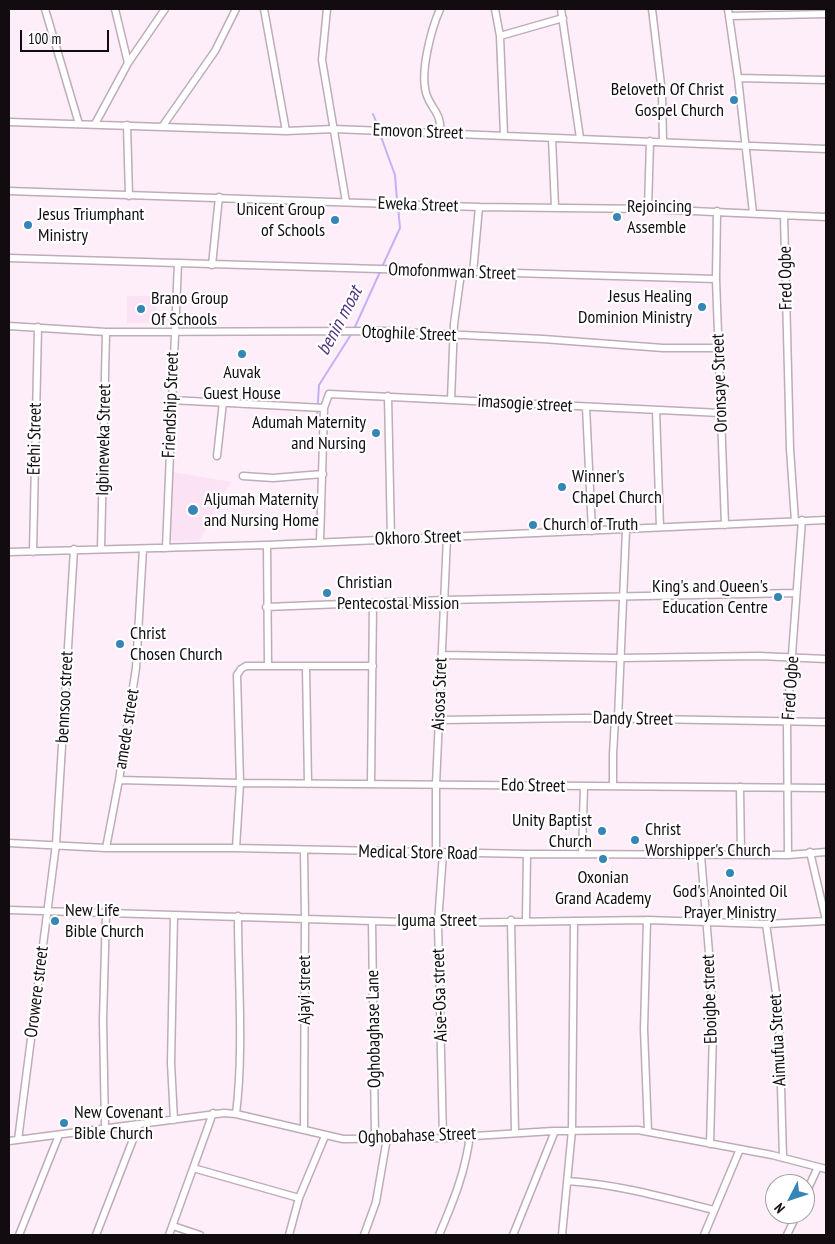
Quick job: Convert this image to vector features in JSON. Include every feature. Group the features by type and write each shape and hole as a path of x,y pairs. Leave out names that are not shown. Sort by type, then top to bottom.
{"street":[{"path":"45,9 79,124"},
{"path":"115,9 128,63"},
{"path":"95,124 128,63 165,9"},
{"path":"162,127 215,51 236,9"},
{"path":"264,9 286,131"},
{"path":"327,9 322,60 346,202"},
{"path":"440,9 433,26 425,76 426,92 440,119 440,133"},
{"path":"495,9 500,36 504,135"},
{"path":"561,9 580,138"},
{"path":"652,9 662,93 663,142"},
{"path":"752,214 738,78 728,12 826,12"},
{"path":"500,36 562,18"},
{"path":"738,78 826,80"},
{"name":"Emovon Street","path":"9,121 286,131 334,129 826,149"},
{"path":"127,125 129,196"},
{"path":"552,138 555,207"},
{"path":"648,209 650,141"},
{"name":"Eweka Street","path":"9,191 479,207 717,211 826,217"},
{"path":"212,265 219,197"},
{"path":"474,273 479,207"},
{"name":"Oronsaye Street","path":"717,211 716,279 725,525"},
{"name":"Fred Ogbe","path":"784,216 798,520 793,659 788,722 788,855"},
{"name":"Omofonmwan Street","path":"9,258 716,279"},
{"name":"Friendship Street","path":"166,548 178,263"},
{"path":"451,400 454,336 461,272"},
{"name":"Otoghile Street","path":"9,326 106,332 174,330 384,331 543,339 663,348 719,348"},
{"name":"Efehi Street","path":"33,552 38,327"},
{"name":"Igbineweka Street","path":"101,549 106,332"},
{"name":"imasogie street","path":"324,408 329,394 721,413"},
{"path":"388,396 391,538"},
{"path":"171,400 324,408 320,542"},
{"path":"217,456 222,402"},
{"path":"586,407 592,531"},
{"path":"656,410 660,527"},
{"path":"243,476 273,478 323,474"},
{"name":"Okhoro Street","path":"9,552 267,546 391,538 626,530 826,520"},
{"path":"613,786 612,755 616,718 626,530"},
{"name":"Aisosa Stret","path":"440,853 436,785 447,537"},
{"path":"267,546 266,607 268,665"},
{"name":"amede street","path":"106,848 119,780 136,668 143,549"},
{"name":"bennsoo street","path":"56,844 74,550"},
{"path":"266,607 444,600 622,598 796,593"},
{"path":"371,784 374,666 373,604"},
{"path":"442,655 619,658 759,656 826,659"},
{"path":"236,848 240,783 237,675 241,669 246,666 268,665 374,666"},
{"path":"306,666 308,784"},
{"name":"Dandy Street","path":"439,720 616,718 826,722"},
{"name":"Edo Street","path":"119,780 308,784 826,788"},
{"path":"582,854 584,786"},
{"path":"740,787 741,855"},
{"name":"Medical Store Road","path":"9,843 106,848 236,848 701,856 766,853 788,855 826,852"},
{"name":"Orowere street","path":"18,1140 56,844"},
{"name":"Ajayi street","path":"304,850 304,1130"},
{"path":"810,852 826,921"},
{"name":"Aise-Osa street","path":"440,853 438,922 443,1138"},
{"path":"526,920 527,854"},
{"name":"Eboigbe street","path":"701,856 707,921 713,1031 710,1144"},
{"name":"Iguma Street","path":"9,910 438,922 648,920 766,924 826,921"},
{"path":"105,1128 103,1020 106,914"},
{"path":"174,915 171,1063 174,1120"},
{"path":"236,1114 241,1073 238,996 238,916"},
{"name":"Oghobaghase Lane","path":"372,920 375,1138"},
{"path":"511,920 515,1132"},
{"path":"648,920 644,1030 648,1132"},
{"path":"562,1235 572,1130 574,921"},
{"name":"Aimufua Street","path":"766,924 779,1014 783,1158"},
{"path":"169,1235 213,1113"},
{"name":"Oghobahase Street","path":"9,1141 174,1120 213,1113 236,1114 343,1140 443,1138 470,1134 572,1130 648,1132 740,1149 826,1169"},
{"path":"96,1235 139,1124"},
{"path":"513,1235 555,1131"},
{"path":"439,1235 467,1161 470,1134"},
{"path":"19,1235 59,1135"},
{"path":"288,1235 299,1198 325,1136"},
{"path":"364,1235 376,1202 387,1138"},
{"path":"704,1235 740,1149"},
{"path":"815,1174 818,1167"},
{"path":"193,1168 299,1198"},
{"path":"567,1181 587,1182 655,1195 714,1210"},
{"path":"172,1226 200,1235"}],"shaded area":[{"name":"Brano Group Of Schools","path":"127,296 156,296 156,323 127,323"},
{"name":"Aljumah Maternity and Nursing Home","path":"173,472 232,482 215,505 214,516 199,541 169,541"}],"waterway":[{"path":"373,114 379,129"},
{"path":"380,134 395,175 397,201"},
{"name":"benin moat","path":"382,267 400,228 398,206"},
{"name":"benin moat","path":"354,329 380,272"},
{"name":"benin moat","path":"311,428 317,416 319,385 352,333"}],"place":[{"name":"Beloveth Of Christ Gospel Church","path":"734,100"},
{"name":"Rejoincing Assemble","path":"617,217"},
{"name":"Unicent Group of Schools","path":"335,220"},
{"name":"Jesus Triumphant Ministry","path":"28,225"},
{"name":"Jesus Healing Dominion Ministry","path":"702,307"},
{"name":"Brano Group Of Schools","path":"141,309"},
{"name":"Auvak Guest House","path":"242,354"},
{"name":"Adumah Maternity and Nursing","path":"376,433"},
{"name":"Winner's Chapel Church","path":"562,487"},
{"name":"Aljumah Maternity and Nursing Home","path":"193,510"},
{"name":"Church of Truth","path":"533,525"},
{"name":"Christian Pentecostal Mission","path":"327,593"},
{"name":"King's and Queen's Education Centre","path":"778,597"},
{"name":"Christ Chosen Church","path":"120,644"},
{"name":"Unity Baptist Church","path":"602,831"},
{"name":"Christ Worshipper's Church","path":"635,840"},
{"name":"Oxonian Grand Academy","path":"603,859"},
{"name":"God's Anointed Oil Prayer Ministry","path":"730,873"},
{"name":"New Life Bible Church","path":"55,921"},
{"name":"New Covenant Bible Church","path":"64,1123"}]}
